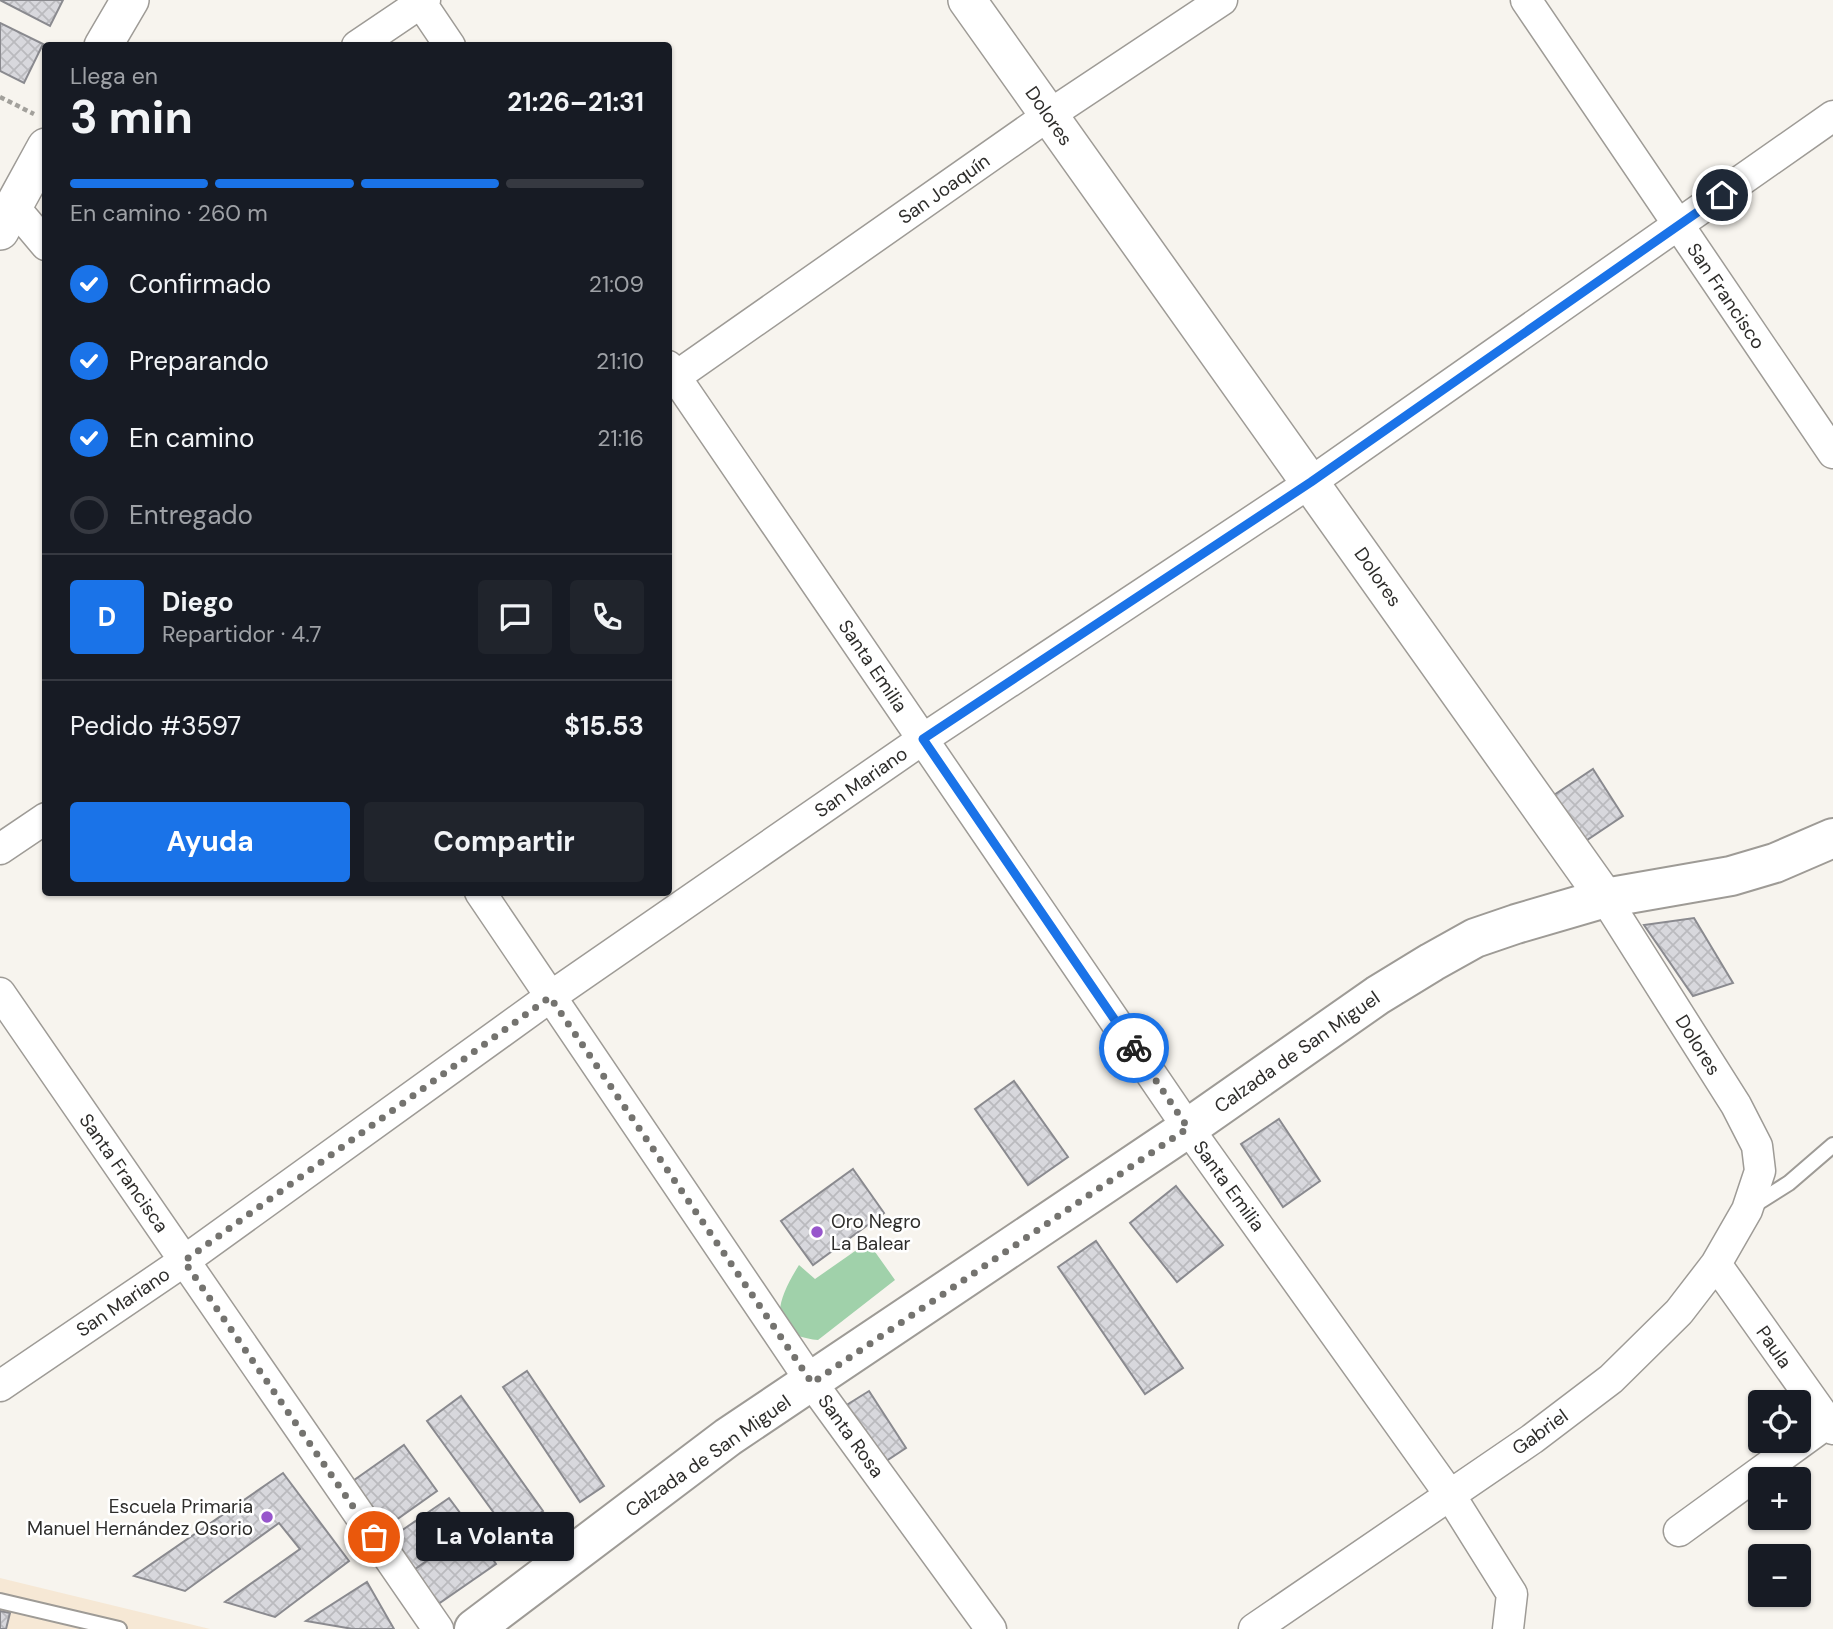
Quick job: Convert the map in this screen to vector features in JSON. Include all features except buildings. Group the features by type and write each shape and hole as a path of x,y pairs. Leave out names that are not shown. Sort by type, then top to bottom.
{"main road":[{"name":"Calzada de San Miguel","path":"474,1629 728,1437 1188,1128 1378,995 1475,938 1605,898 1731,876 1775,863 1833,838"}],"street":[{"path":"105,42 130,0"},
{"name":"Dolores","path":"967,0 1605,898 1736,1105 1756,1146 1760,1171"},
{"name":"San Joaquín","path":"672,374 1222,0"},
{"name":"San Francisco","path":"1526,0 1833,453"},
{"path":"363,42 422,1 448,42"},
{"name":"San Mariano","path":"0,1386 184,1261 550,997 923,739 1311,482 1833,116"},
{"path":"42,154 7,219 42,242"},
{"name":"Santa Emilia","path":"672,376 1188,1128 1450,1495 1512,1594 1508,1629"},
{"path":"0,849 42,821"},
{"name":"Santa Rosa","path":"483,896 812,1383 991,1629"},
{"name":"Santa Francisca","path":"0,993 438,1629"},
{"name":"Gabriel","path":"1254,1629 1450,1495 1611,1379 1679,1312 1716,1264 1747,1210 1760,1171"},
{"name":"Paula","path":"1716,1264 1831,1423"},
{"path":"1679,1531 1831,1423"}],"lane":[{"path":"1747,1210 1789,1183 1833,1145"},
{"path":"0,1601 119,1629"}],"path":[{"path":"0,97 42,118"}],"shaded area":[{"path":"0,1578 210,1629 0,1629"}],"green space":[{"path":"868,1242 895,1280 818,1340 789,1331 782,1323 781,1302 799,1265 815,1279"}],"way so far":[{"path":"374,1537 184,1261 550,997 812,1383 1188,1128 1134,1048"}],"place":[{"name":"Oro Negro La Balear","path":"817,1232"},
{"name":"Escuela Primaria Manuel Hernández Osorio","path":"267,1517"},
{"name":"La Volanta","path":"374,1537"}],"route":[{"path":"1134,1048 923,739 1311,482 1722,195"}]}
